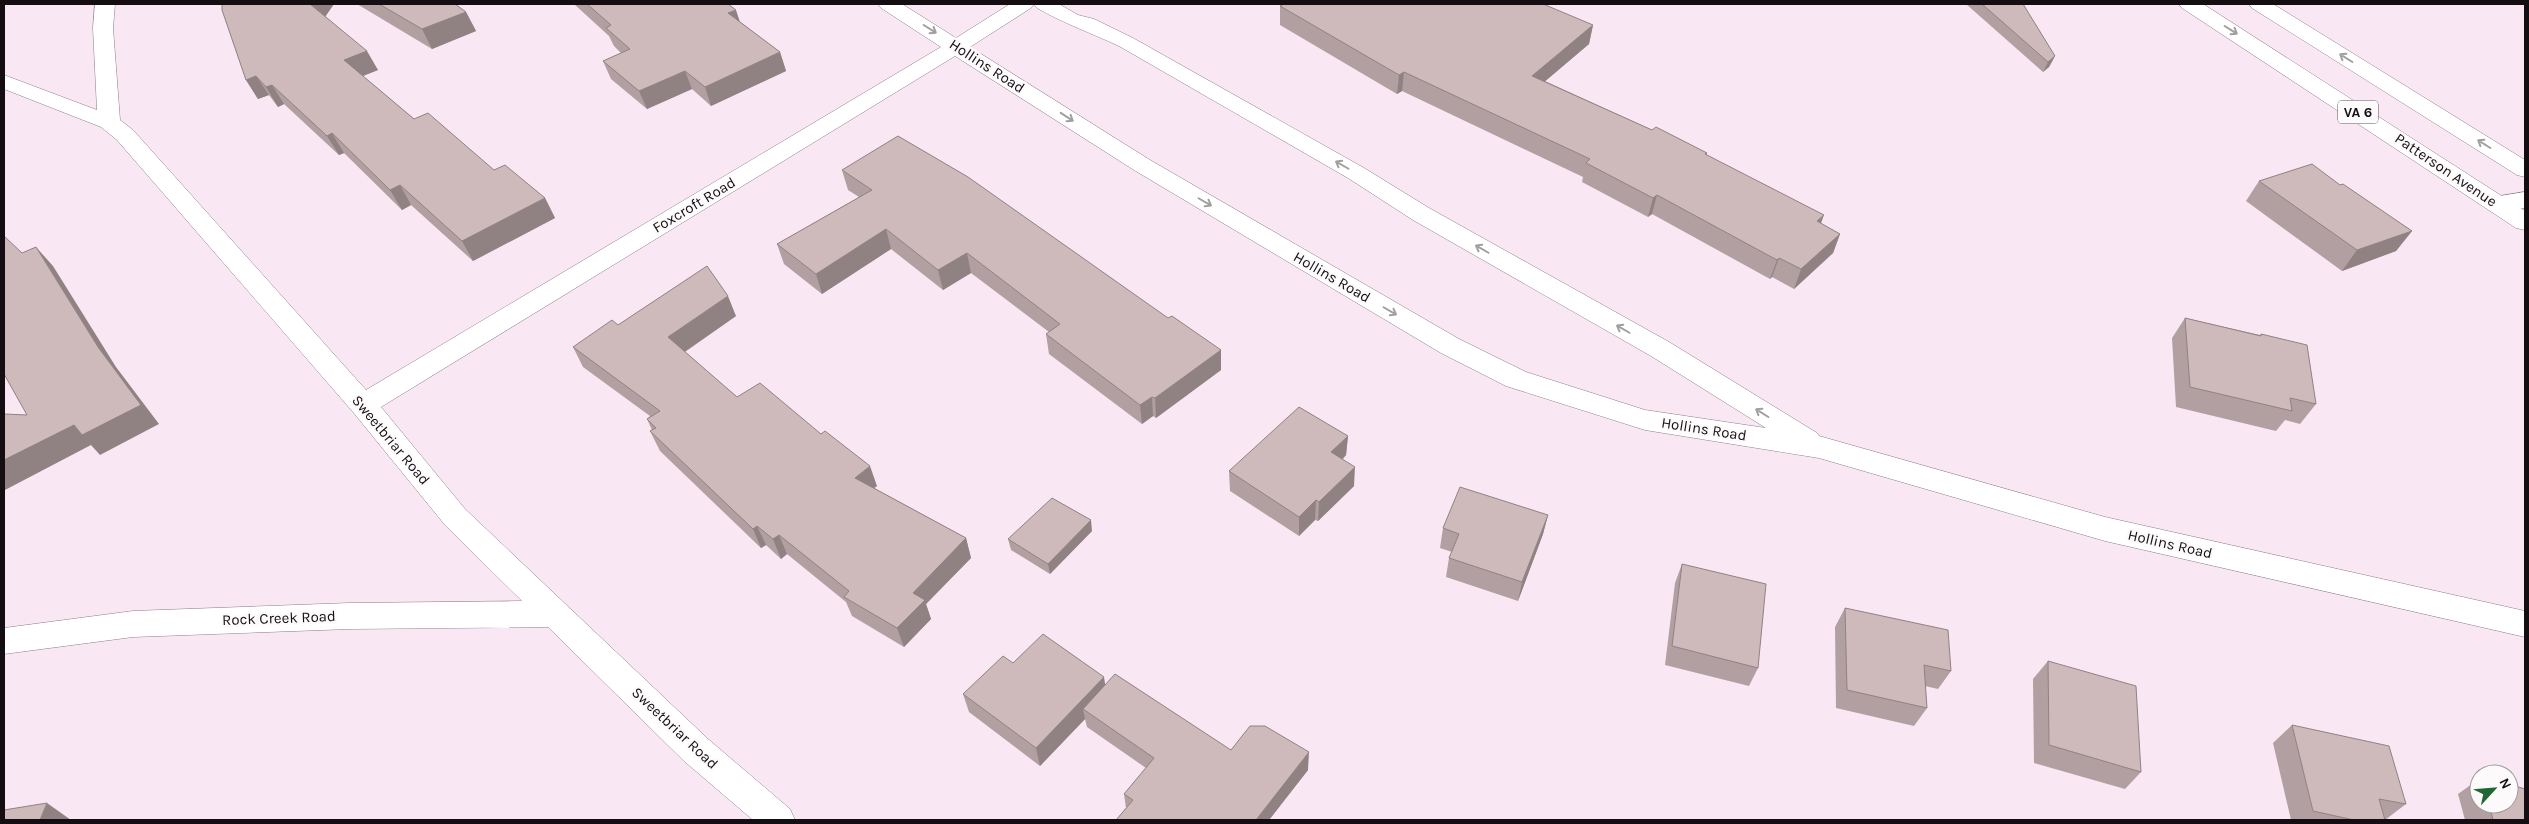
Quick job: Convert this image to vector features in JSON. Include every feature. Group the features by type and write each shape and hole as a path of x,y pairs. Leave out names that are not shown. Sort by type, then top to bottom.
{"street":[{"path":"105,4 103,28 109,122"},
{"name":"Hollins Road","path":"888,4 957,46 1142,166 1450,346 1516,379 1645,420 1819,447 2105,529 2525,624"},
{"name":"Foxcroft Road","path":"363,405 1024,4"},
{"name":"Hollins Road","path":"1044,4 1071,19 1087,23 1126,42 1347,168 1421,214 1660,350 1819,447"},
{"name":"Patterson Avenue","path":"2190,4 2525,222"},
{"name":"VA 6","path":"2259,4 2525,170"},
{"name":"Sweetbriar Road","path":"4,82 109,122 125,135 363,405 456,517 696,750 778,820"},
{"path":"2496,203 2525,200"},
{"name":"Rock Creek Road","path":"4,641 133,624 350,616 556,614"}],"building":[{"path":"222,4 310,4 367,51 344,60 414,119 428,113 494,170 505,165 545,198 462,241 400,185 390,190 332,133 327,136 272,85 266,87 256,76 246,80 222,10"},
{"path":"379,4 455,4 466,12 422,29"},
{"path":"587,4 728,4 736,10 728,13 780,52 705,87 685,71 639,91 603,61 630,49 606,28 611,25"},
{"path":"1284,4 1543,4 1593,25 1532,76 1652,130 1656,127 1707,153 1705,154 1824,215 1817,221 1840,234 1801,269 1779,258 1777,260 1657,195 1653,198 1586,163 1590,159 1404,72 1399,75 1280,6"},
{"path":"1982,4 2023,4 2055,56 2048,62"},
{"path":"898,136 968,177 1168,318 1172,316 1221,350 1155,398 1152,397 1140,405 1046,334 1060,324 967,253 938,270 886,229 816,274 777,244 872,190 842,170"},
{"path":"2312,164 2340,185 2343,184 2412,231 2357,250 2259,181"},
{"path":"4,236 22,253 36,247 98,347 141,405 82,435 74,425 4,460 4,414 27,415 4,374"},
{"path":"707,266 728,296 668,337 737,397 760,383 821,434 825,431 870,466 855,478 966,538 913,593 925,600 897,628 844,597 849,591 779,535 773,539 757,526 753,529 650,431 656,428 647,419 660,411 573,347 612,320 618,325"},
{"path":"2185,318 2307,345 2316,404 2290,398 2292,411 2190,387"},
{"path":"1299,407 1348,436 1331,452 1355,467 1319,502 1316,500 1299,517 1229,471"},
{"path":"1460,487 1548,515 1522,582 1449,558 1459,534 1443,528"},
{"path":"1052,498 1091,520 1048,564 1008,539"},
{"path":"1682,564 1766,584 1758,668 1672,646"},
{"path":"1845,608 1948,630 1951,671 1924,665 1927,708 1847,690"},
{"path":"1043,634 1104,677 1036,748 963,694 1003,656 1013,663"},
{"path":"2048,661 2136,686 2141,772 2049,745"},
{"path":"1115,674 1231,750 1250,726 1265,726 1309,752 1256,820 1116,820 1133,800 1124,794 1154,758 1083,709"},
{"path":"2292,725 2389,746 2406,804 2379,799 2385,820 2354,820 2313,811"},
{"path":"2519,787 2525,789 2525,820 2493,820 2492,814 2519,814"},
{"path":"47,803 40,820 4,820 4,810"}]}
